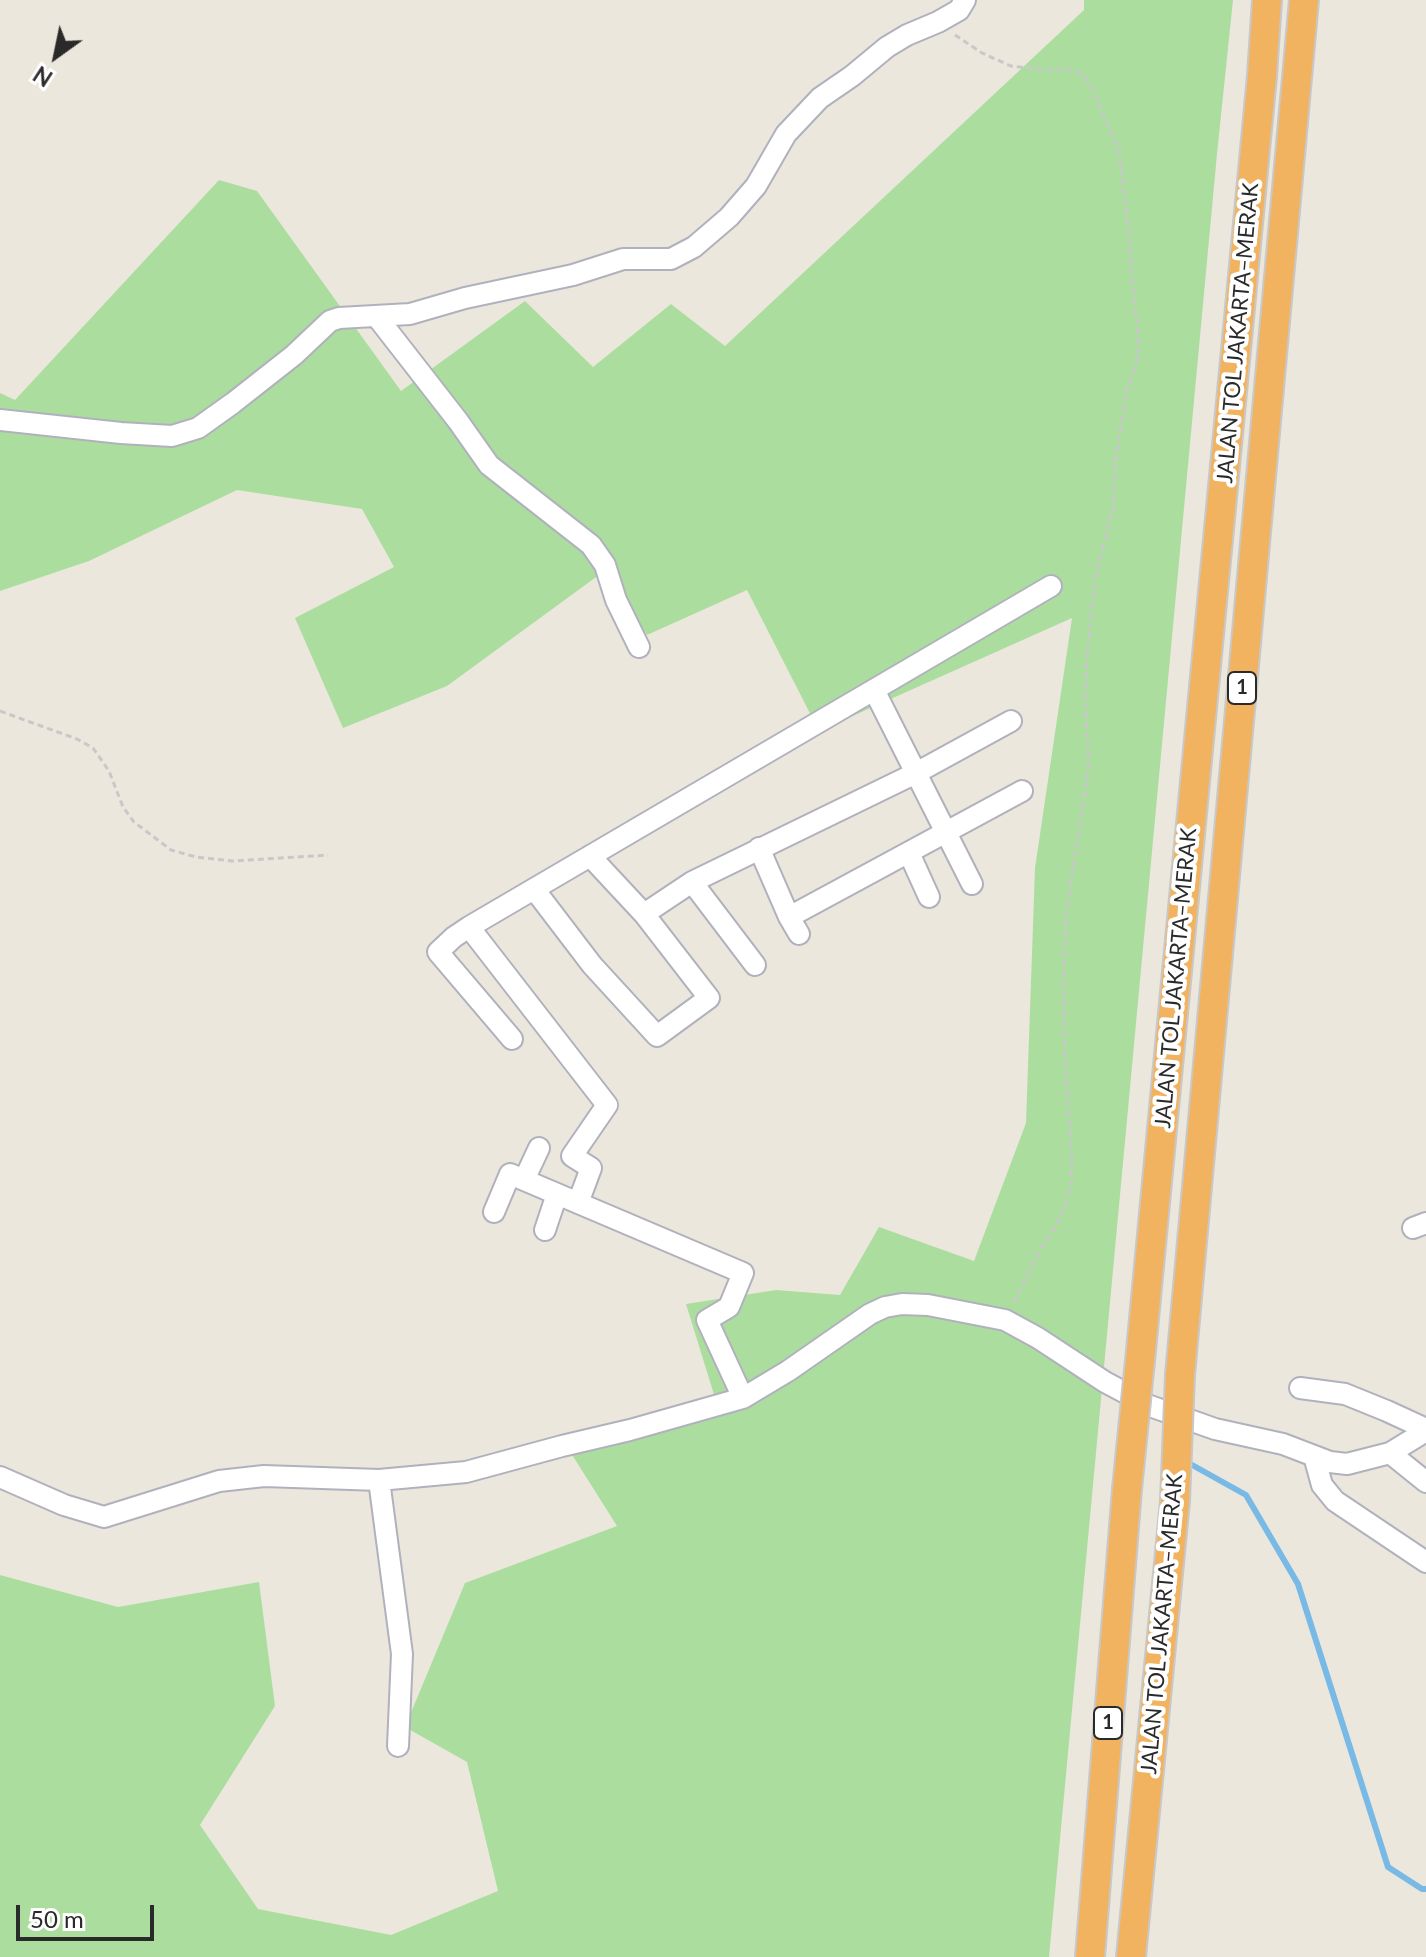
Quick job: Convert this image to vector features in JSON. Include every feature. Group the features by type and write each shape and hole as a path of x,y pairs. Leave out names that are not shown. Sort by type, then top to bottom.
{"highway":[{"name":"JALAN TOL JAKARTA–MERAK","path":"1090,1957 1127,1489 1261,92 1267,0"},
{"name":"JALAN TOL JAKARTA–MERAK","path":"1131,1957 1175,1501 1180,1375 1304,0"}],"street":[{"path":"0,420 172,436 198,428 233,403 294,355 330,321 410,314 465,298 573,275 623,259 671,259 694,247 729,217 756,186 786,134 820,98 887,47 959,10 965,0"},
{"path":"377,317 489,465 591,545 605,565 616,600 639,647"},
{"path":"512,1039 438,952 454,937 1051,586"},
{"path":"874,690 972,884"},
{"path":"644,914 692,882 916,773 1011,721"},
{"path":"759,848 794,926 909,853 1022,791"},
{"path":"909,853 929,897"},
{"path":"534,889 592,965 657,1036 709,998 644,914 590,856"},
{"path":"692,882 755,965"},
{"path":"469,927 607,1105 572,1156 591,1168 578,1203"},
{"path":"524,1180 539,1148"},
{"path":"494,1212 510,1174 743,1273 729,1307 707,1320 743,1398"},
{"path":"545,1230 557,1194"},
{"path":"0,1477 64,1505 104,1517 219,1481 264,1476 379,1480 466,1472 743,1398 870,1314 902,1304 928,1305 1005,1320 1150,1406 1215,1429 1283,1444 1347,1464 1390,1453 1426,1430"},
{"path":"1300,1388 1345,1394 1426,1430"},
{"path":"1390,1453 1426,1482"},
{"path":"1314,1456 1322,1485 1335,1501 1426,1562"},
{"path":"379,1480 402,1654 398,1746"}],"path":[{"path":"938,22 982,53 1011,66 1069,69 1084,76 1090,84 1119,150 1139,336 1137,361 1127,390 1116,457 1113,508 1096,575 1085,702 1089,763 1066,915 1063,986 1071,1182 1056,1226 1039,1251 1005,1320"},
{"path":"0,711 77,739 93,748 109,771 128,815 171,850 196,857 232,861 328,855"}],"green space":[{"path":"1084,0 1233,0 1049,1957 0,1957 0,1575 118,1607 259,1582 275,1706 200,1825 258,1909 391,1935 498,1891 467,1762 405,1727 465,1583 617,1526 569,1450 720,1414 686,1304 776,1290 840,1295 879,1227 974,1261 1026,1123 1035,868 1072,618 819,731 747,590 647,635 603,572 447,686 343,728 295,618 394,567 362,509 237,490 89,561 0,591 0,393 15,400 219,180 257,191 401,391 525,301 593,367 671,304 725,346 1084,10"}],"waterway":[{"path":"1185,1461 1246,1495 1298,1584 1388,1867 1426,1889"}]}
